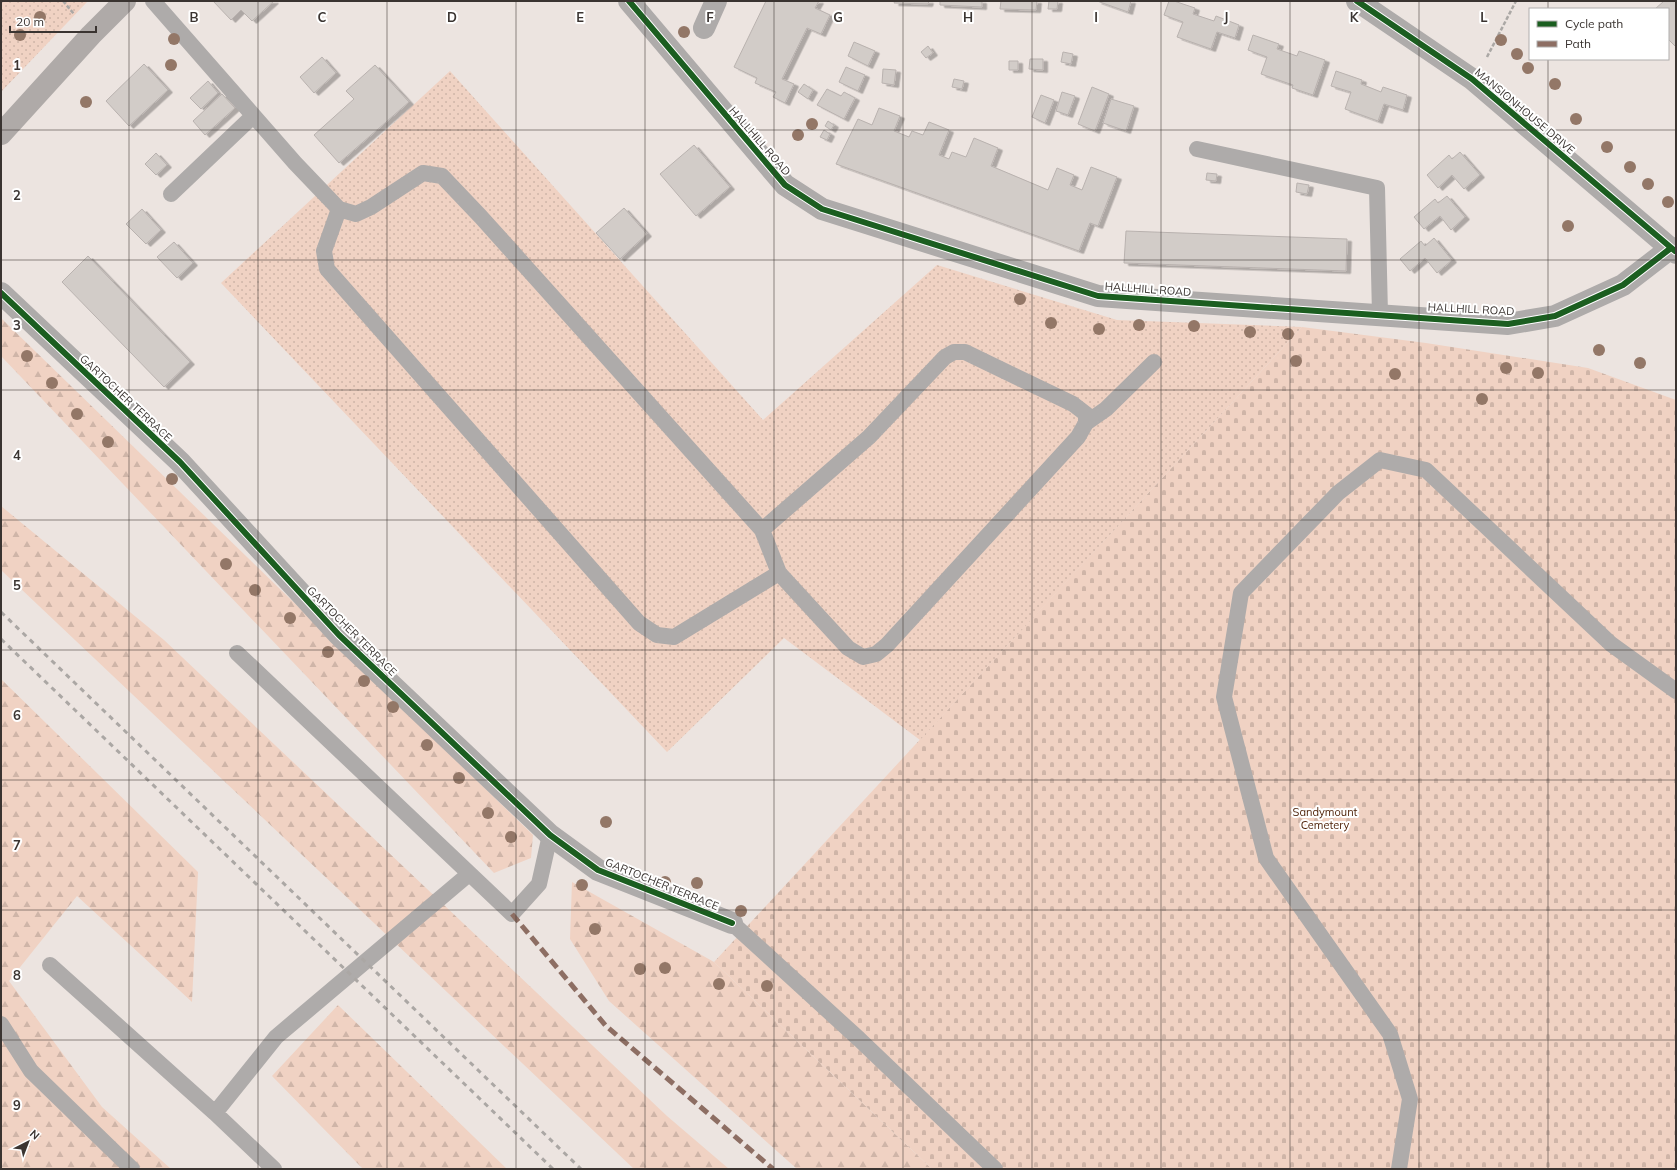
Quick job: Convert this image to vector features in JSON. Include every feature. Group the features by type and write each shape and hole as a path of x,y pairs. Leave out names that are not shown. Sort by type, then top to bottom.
{"main road":[{"path":"1,134 91,35 125,1"}],"street":[{"name":"HALLHILL ROAD","path":"629,1 785,185 822,209 1098,296 1380,314 1508,324 1555,316 1622,284 1674,250"},
{"path":"704,28 716,1"},
{"name":"MANSIONHOUSE DRIVE","path":"1357,1 1472,79 1674,250"},
{"name":"GARTOCHER TERRACE","path":"1,293 180,462 339,635 550,835 598,870 732,922"}],"lane":[{"path":"153,1 295,163 339,209 356,214 371,207 422,173 442,176 481,217 762,530 779,573 848,648 863,657 876,654 887,645 1078,437 1086,423 1106,409 1154,362"},
{"path":"171,194 253,116"},
{"path":"1196,149 1377,188 1380,314"},
{"path":"339,209 324,251 327,268 639,623 657,635 674,636 779,573"},
{"path":"762,530 869,437 945,358 954,352 965,352 1073,404 1086,414 1086,423"},
{"path":"1399,1169 1410,1099 1390,1034 1266,858 1224,697 1241,593 1338,492 1380,460 1426,470 1611,644 1676,691"},
{"path":"237,653 512,914 539,884 550,835"},
{"path":"215,1113 276,1037 469,874"},
{"path":"732,922 859,1039 995,1169"},
{"path":"50,964 215,1113 274,1169"},
{"path":"1,1024 31,1071 132,1169"}],"path":[{"path":"1487,58 1516,1"}],"green space":[{"path":"1,1 88,1 1,92"},
{"path":"450,71 763,420 937,265 1117,320 1302,327 920,740 784,638 667,752 221,283"},
{"path":"1,318 533,835 531,858 494,873 1,356"},
{"name":"Sandymount Cemetery","path":"1302,327 1426,343 1588,368 1676,400 1676,1169 932,1169 714,962"},
{"path":"1,506 164,640 667,1116 729,1169 634,1169 1,570"},
{"path":"1,679 198,872 192,1002 77,896 9,981 102,1107 171,1169 1,1169"},
{"path":"572,882 714,962 932,1169 797,1169 609,1001 570,939"},
{"path":"338,1005 507,1169 363,1169 272,1076"}],"building":[{"path":"213,1 274,1 252,21 241,10 231,20"},
{"path":"766,1 819,1 815,8 830,15 821,34 807,28 782,79 794,84 785,103 773,97 776,92 755,83 757,78 734,67"},
{"path":"895,1 929,1 928,4 894,3"},
{"path":"940,1 982,1 982,7 940,5"},
{"path":"1001,1 1037,1 1036,10 1000,9"},
{"path":"1049,1 1058,1 1057,9 1048,9"},
{"path":"1097,1 1131,1 1128,12"},
{"path":"1169,1 1174,1 1195,8 1193,14 1214,21 1216,16 1239,25 1235,38 1217,32 1211,49 1177,37 1183,22 1164,15"},
{"path":"1664,1 1676,1 1676,47 1669,40 1669,8 1656,8"},
{"path":"1253,35 1279,44 1277,49 1297,56 1299,51 1325,60 1313,95 1292,88 1293,85 1261,74 1267,57 1248,50"},
{"path":"854,42 875,51 868,66 848,56"},
{"path":"928,46 933,53 926,58 921,52"},
{"path":"1063,52 1073,54 1071,64 1061,62"},
{"path":"322,57 336,73 314,93 300,77"},
{"path":"1030,59 1043,59 1043,70 1029,69"},
{"path":"1009,61 1018,61 1018,70 1009,70"},
{"path":"144,64 168,90 129,126 106,101"},
{"path":"375,65 409,102 339,163 314,135 354,99 346,91"},
{"path":"846,67 865,75 858,91 839,82"},
{"path":"883,69 896,70 894,85 882,83"},
{"path":"1336,71 1362,80 1361,84 1381,92 1383,87 1407,95 1403,110 1384,104 1378,121 1345,109 1351,92 1331,86"},
{"path":"954,79 964,81 962,89 952,87"},
{"path":"208,81 218,93 201,109 190,98"},
{"path":"804,84 813,90 808,99 798,92"},
{"path":"1092,87 1109,94 1095,131 1078,124"},
{"path":"827,89 841,96 844,92 855,98 844,119 817,105"},
{"path":"1062,92 1075,96 1068,115 1056,111"},
{"path":"222,94 235,108 205,135 193,121"},
{"path":"1041,95 1054,100 1045,123 1032,117"},
{"path":"1111,99 1134,106 1126,131 1103,123"},
{"path":"879,108 900,116 894,131 909,137 912,131 923,135 929,122 949,130 939,155 949,159 952,152 966,157 974,138 998,148 991,166 1048,190 1057,168 1074,175 1070,185 1082,190 1091,167 1117,177 1098,226 1090,223 1079,251 836,164 858,119 872,125"},
{"path":"828,121 834,125 831,130 825,126"},
{"path":"824,130 830,134 827,140 820,137"},
{"path":"694,145 730,187 696,216 660,174"},
{"path":"1460,152 1480,175 1464,189 1452,175 1438,188 1427,175 1449,155 1452,159"},
{"path":"156,153 167,165 156,175 145,164"},
{"path":"1207,173 1217,174 1216,181 1206,180"},
{"path":"1297,183 1309,185 1307,194 1296,192"},
{"path":"1447,196 1465,217 1451,230 1440,216 1424,229 1414,217 1435,199 1438,203"},
{"path":"624,208 647,234 620,259 596,233"},
{"path":"142,209 161,230 146,244 126,224"},
{"path":"1126,231 1347,239 1346,271 1124,263"},
{"path":"1434,238 1452,260 1437,273 1425,258 1410,271 1400,259 1421,241 1425,246"},
{"path":"174,242 193,263 177,278 157,257"},
{"path":"88,256 190,362 164,387 62,282"}],"railway":[{"path":"1,612 581,1169"},
{"path":"1,639 553,1169"}],"marked path":[{"path":"512,914 606,1026 773,1169"}],"cycle path":[{"path":"629,1 785,185 822,209 1098,296 1508,324 1555,316 1623,285 1671,248"},
{"path":"1357,1 1472,79 1675,251"},
{"path":"1,293 180,462 339,635 550,835 598,870 732,923"}]}
